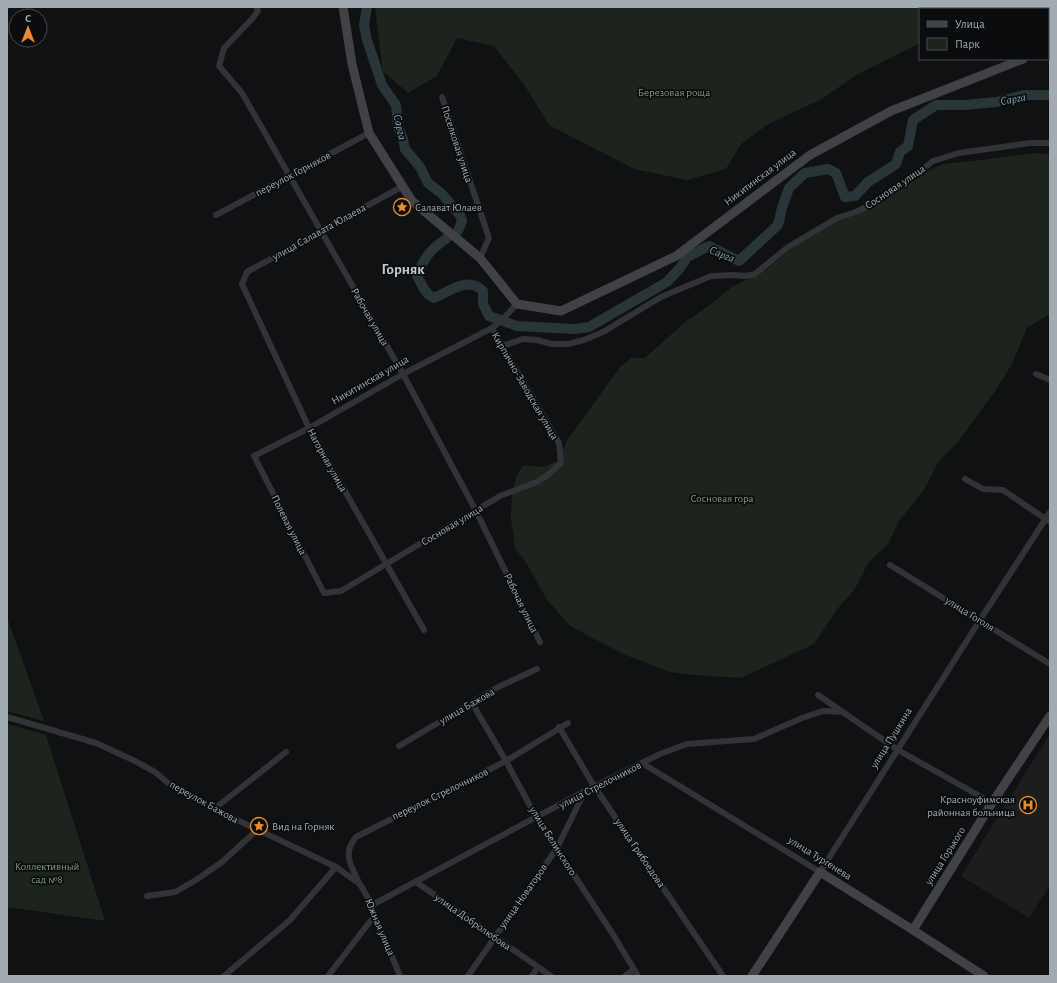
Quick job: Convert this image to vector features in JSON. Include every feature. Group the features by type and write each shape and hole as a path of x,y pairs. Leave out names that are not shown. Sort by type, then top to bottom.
{"street":[{"name":"Рабочая улица","path":"256,7 258,11 252,19 224,48 219,66 242,93 403,374 476,511 540,642"},
{"path":"342,7 352,64 369,133 412,201 480,258 516,304"},
{"name":"Никитинская улица","path":"254,456 309,428 403,374 492,328 504,319 516,304 561,310 676,256 810,155 891,110 1020,60"},
{"name":"Поселковая улица","path":"442,97 489,238 480,258"},
{"name":"переулок Горняков","path":"216,215 369,133"},
{"name":"Сосновая улица","path":"502,346 523,339 537,340 552,344 568,344 584,340 603,332 661,297 711,276 745,276 755,274 788,247 837,218 858,211 876,202 923,170 932,161 959,153 1030,143 1050,143"},
{"name":"улица Салавата Юлаева","path":"242,284 247,272 403,186"},
{"name":"Нагорная улица","path":"242,284 309,428 424,630"},
{"name":"Кирпично-Заводская улица","path":"492,328 559,443"},
{"path":"1036,374 1050,380"},
{"name":"Сосновая улица","path":"324,593 341,591 500,496 539,481 550,474 561,463 559,443"},
{"name":"Полевая улица","path":"254,456 324,593"},
{"path":"965,479 983,489 1004,490 1048,521"},
{"name":"улица Пушкина","path":"752,976 980,620 1048,521 1050,512"},
{"name":"улица Гоголя","path":"890,565 1050,664"},
{"name":"улица Бажова","path":"399,746 498,688 537,669"},
{"path":"818,695 898,750 992,803"},
{"name":"улица Белинского","path":"472,703 506,761 536,817 614,936 633,970 638,976"},
{"name":"улица Стрелочников","path":"372,905 594,786 660,754 687,744 754,739 822,711 843,712"},
{"name":"улица Горького","path":"914,930 992,803 1050,716"},
{"name":"переулок Бажова","path":"7,717 96,743 155,772 173,786 214,810 336,867"},
{"name":"переулок Стрелочников","path":"360,884 348,858 350,844 356,837 506,761 559,727 568,723"},
{"name":"улица Грибоедова","path":"559,727 594,786 723,976"},
{"path":"214,810 286,752"},
{"name":"улица Тургенева","path":"642,763 914,930 984,976"},
{"name":"улица Новаторов","path":"468,976 557,848 585,791"},
{"path":"147,896 175,892 196,880 222,862 257,830"},
{"path":"224,976 290,920 336,867"},
{"name":"Южная улица","path":"336,867 360,884 372,905 400,976"},
{"name":"улица Добролюбова","path":"416,882 551,976"},
{"path":"328,976 375,915"},
{"path":"532,976 538,967"},
{"path":"625,976 633,970"}],"shaded area":[{"name":"Красноуфимская районная больница","path":"1050,734 1050,885 1029,918 961,876"}],"green space":[{"name":"Березовая роща","path":"375,7 1050,7 919,8 919,44 858,74 820,100 770,123 741,144 726,169 687,180 634,169 549,125 525,86 494,46 457,38 437,76 408,93 383,71"},
{"name":"Сосновая гора","path":"1034,153 1050,154 1050,314 1027,328 1012,364 995,391 958,442 939,461 923,491 899,521 888,544 868,563 855,589 838,608 814,644 741,678 693,675 670,672 623,654 570,626 547,600 527,564 515,548 511,519 512,495 516,477 523,465 544,467 557,461 568,439 620,367 631,358 645,358 684,323 732,287 766,270 793,247 912,179 943,164"},
{"path":"7,617 44,721 7,711"},
{"name":"Коллективный сад №8","path":"7,724 46,735 105,921 7,907"}],"waterway":[{"name":"Сарга","path":"367,7 364,25 367,40 382,85 396,105 398,127 405,149 420,167 428,183 441,193 460,215 462,221 458,231"},
{"name":"Сарга","path":"447,238 436,246 429,254 417,276 429,295 434,298 459,286 471,285 483,291 483,304 489,316 517,326 574,329 589,327 667,282 680,268 687,257 709,246 739,261 778,225 789,188 805,173 828,169 836,173 845,197 855,196 868,182 896,164 900,152 908,146 913,120 936,105 963,105 997,102 1023,95 1050,95"}],"place":[{"name":"Салават Юлаев","path":"402,207"},
{"name":"Красноуфимская районная больница","path":"1028,805"},
{"name":"Вид на Горняк","path":"259,826"}],"district":[{"name":"Горняк","path":"403,269"}]}
